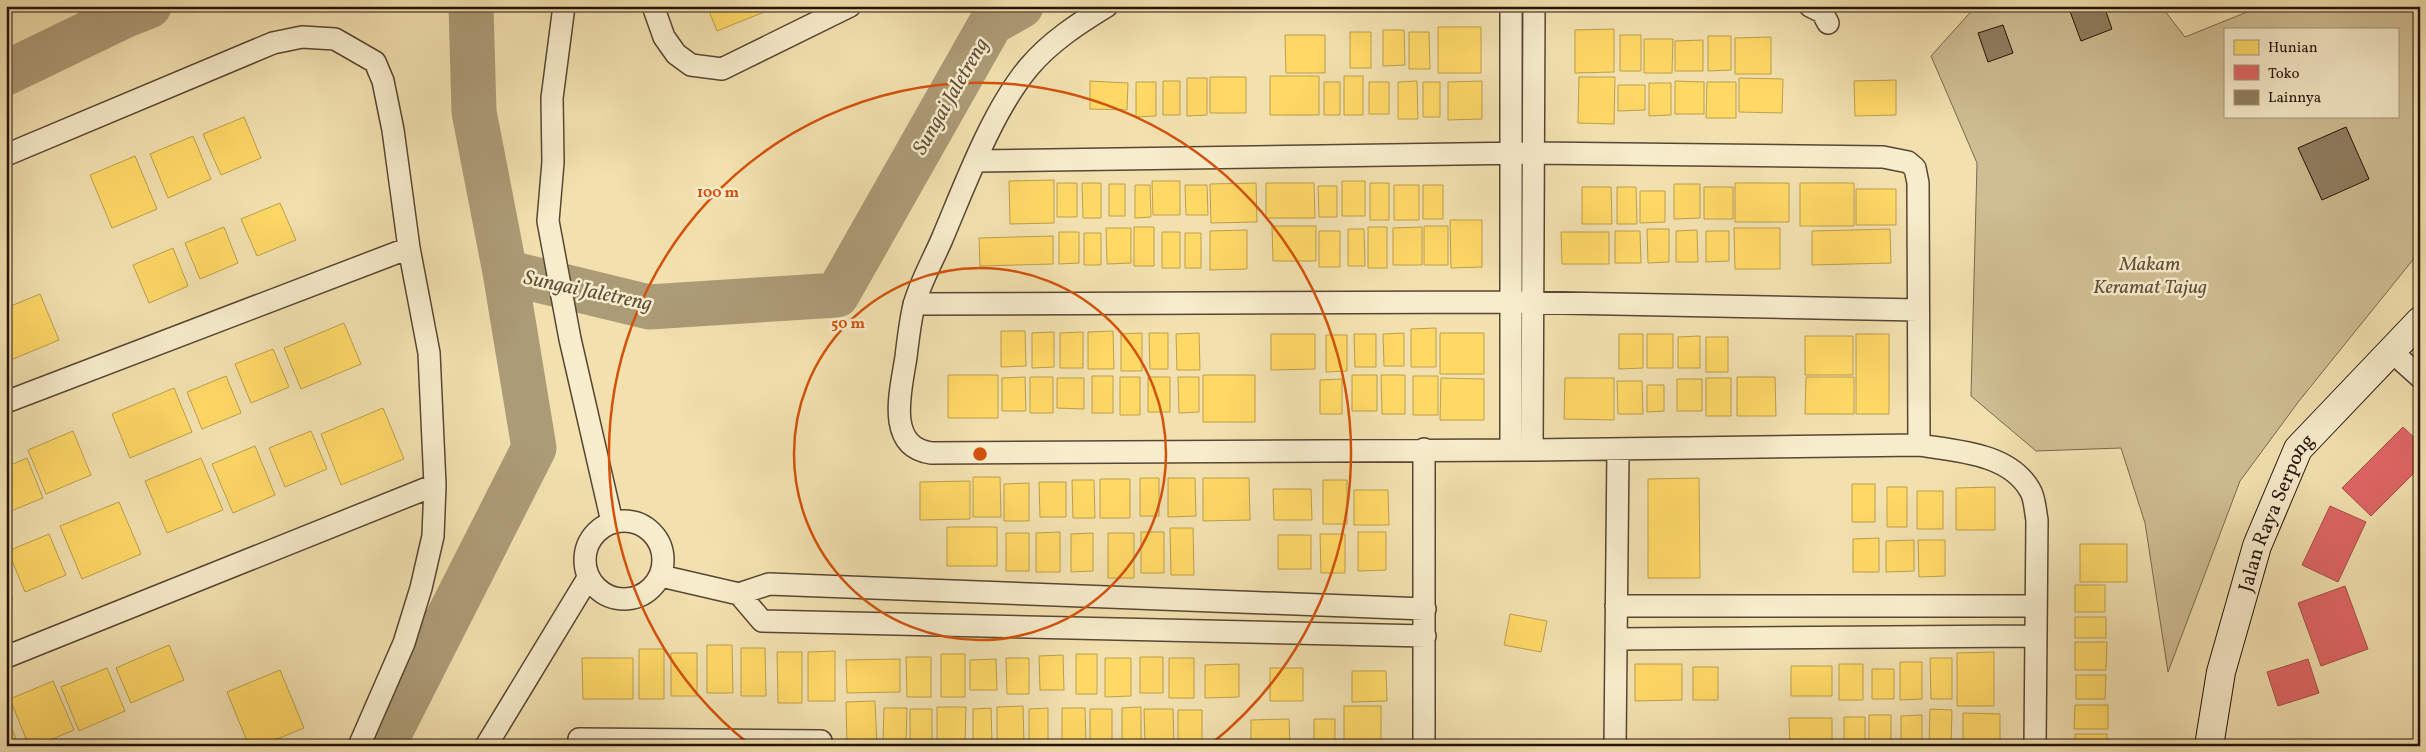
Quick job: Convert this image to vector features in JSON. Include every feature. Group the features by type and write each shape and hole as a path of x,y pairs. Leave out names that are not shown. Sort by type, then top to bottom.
{"main road":[{"name":"Jalan Raya Serpong","path":"2209,746 2221,672 2257,546 2298,449 2420,321"}],"street":[{"path":"564,6 552,98 553,162 548,221 570,339 612,522"},
{"path":"653,6 664,37 676,54 691,65 722,69 850,6"},
{"path":"1107,6 1054,43 1030,67 1009,96 976,161 914,304 900,394 899,423 909,444 919,451 1532,450 1919,445 1982,456 2006,468 2026,484 2031,492 2037,520 2035,746"},
{"path":"1511,6 1512,153 1532,450"},
{"path":"1511,450 1534,153 1534,6"},
{"path":"1810,6 1822,12 1828,23"},
{"path":"6,155 273,43 302,37 336,39 374,62 383,81 393,130 409,248 429,353 435,485 433,536 422,588 404,643 359,746"},
{"path":"976,161 1534,153 1883,157 1908,162 1915,168 1918,183 1919,445"},
{"path":"6,402 409,248"},
{"path":"914,304 1522,302 1918,310"},
{"path":"2391,351 2420,377"},
{"path":"1424,449 1424,746"},
{"path":"1615,746 1618,449"},
{"path":"6,657 435,485"},
{"path":"626,520 641,524 653,532 661,545 664,560 661,576 652,588 639,597 623,600 603,594 588,578 584,562 587,545 597,531 612,522 626,520"},
{"path":"661,576 739,594 770,584 1425,608"},
{"path":"486,746 588,578"},
{"path":"739,594 762,621 1425,636"},
{"path":"1616,606 2036,606"},
{"path":"1616,639 2036,636"},
{"path":"579,738 745,743 821,741"}],"green space":[{"name":"Makam Keramat Tajug","path":"1976,6 2161,6 2185,37 2262,6 2420,6 2420,251 2299,401 2240,481 2168,672 2145,523 2121,448 2036,451 1971,396 1977,163 1931,56"}],"building: Hunian":[{"path":"707,6 762,6 764,12 717,31"},
{"path":"1438,27 1481,27 1481,73 1438,73"},
{"path":"1614,29 1614,72 1575,73 1575,30"},
{"path":"1383,30 1404,30 1405,65 1383,66"},
{"path":"1350,32 1371,32 1371,68 1350,68"},
{"path":"1409,32 1429,32 1430,69 1409,69"},
{"path":"1285,35 1325,35 1325,73 1286,73"},
{"path":"1620,35 1641,35 1641,71 1620,71"},
{"path":"1708,36 1731,36 1731,70 1708,71"},
{"path":"1771,37 1771,74 1735,74 1735,38"},
{"path":"1644,39 1673,39 1672,73 1644,73"},
{"path":"1703,40 1703,71 1675,71 1675,41"},
{"path":"1270,76 1319,76 1319,115 1270,115"},
{"path":"1344,76 1363,76 1363,115 1344,115"},
{"path":"1210,77 1246,77 1246,113 1210,113"},
{"path":"1579,77 1615,77 1614,124 1578,123"},
{"path":"1187,78 1207,78 1207,115 1187,116"},
{"path":"1739,78 1783,79 1782,113 1739,112"},
{"path":"1896,80 1896,115 1855,116 1854,81"},
{"path":"1090,81 1128,83 1127,110 1090,109"},
{"path":"1163,81 1180,81 1180,115 1163,115"},
{"path":"1417,81 1418,119 1398,119 1398,82"},
{"path":"1482,81 1482,119 1448,120 1448,82"},
{"path":"1675,81 1704,82 1704,114 1675,114"},
{"path":"1136,82 1156,82 1156,116 1136,117"},
{"path":"1324,82 1340,82 1340,115 1324,115"},
{"path":"1369,82 1389,82 1389,114 1369,114"},
{"path":"1423,82 1440,82 1440,117 1423,117"},
{"path":"1707,82 1736,82 1736,118 1706,118"},
{"path":"1649,83 1671,83 1671,115 1649,116"},
{"path":"1618,85 1645,85 1645,110 1618,111"},
{"path":"244,117 261,158 221,175 203,134"},
{"path":"193,136 211,179 168,198 150,154"},
{"path":"135,156 157,209 112,228 90,175"},
{"path":"1054,180 1054,223 1010,224 1009,181"},
{"path":"1152,181 1180,181 1180,215 1153,215"},
{"path":"1342,181 1365,181 1365,216 1342,216"},
{"path":"1057,183 1077,183 1077,217 1057,217"},
{"path":"1082,183 1101,183 1101,218 1083,218"},
{"path":"1256,183 1257,222 1211,223 1210,184"},
{"path":"1266,183 1314,183 1315,218 1266,218"},
{"path":"1370,183 1389,183 1389,220 1370,220"},
{"path":"1735,183 1789,183 1789,222 1735,222"},
{"path":"1800,183 1854,183 1854,226 1800,226"},
{"path":"1109,184 1125,184 1125,216 1109,216"},
{"path":"1674,184 1700,184 1700,218 1674,219"},
{"path":"1135,185 1150,185 1151,217 1135,218"},
{"path":"1185,185 1207,185 1208,215 1186,215"},
{"path":"1394,185 1419,185 1419,220 1394,220"},
{"path":"1423,185 1443,185 1443,219 1423,219"},
{"path":"1318,186 1337,186 1337,217 1319,217"},
{"path":"1582,187 1611,187 1612,224 1582,224"},
{"path":"1617,187 1636,187 1637,224 1617,224"},
{"path":"1704,187 1733,187 1733,219 1704,219"},
{"path":"1856,189 1896,189 1896,225 1856,225"},
{"path":"1640,191 1665,191 1665,222 1640,223"},
{"path":"280,203 296,240 257,256 241,219"},
{"path":"1450,220 1482,220 1482,267 1451,268"},
{"path":"1272,226 1316,226 1316,261 1273,261"},
{"path":"1424,226 1448,226 1448,265 1424,265"},
{"path":"224,227 238,263 200,279 185,243"},
{"path":"1134,227 1154,227 1154,266 1134,266"},
{"path":"1368,227 1387,227 1387,268 1368,268"},
{"path":"1422,227 1422,265 1393,265 1393,228"},
{"path":"1106,228 1131,228 1131,263 1107,264"},
{"path":"1734,228 1780,228 1780,269 1735,269"},
{"path":"1348,229 1364,229 1365,266 1348,266"},
{"path":"1647,229 1669,229 1669,262 1648,263"},
{"path":"1890,229 1891,263 1812,265 1812,231"},
{"path":"1247,230 1247,269 1210,270 1210,231"},
{"path":"1697,230 1698,262 1676,262 1676,231"},
{"path":"1319,231 1340,231 1340,267 1319,267"},
{"path":"1615,231 1640,231 1641,263 1615,263"},
{"path":"1706,231 1729,231 1729,261 1706,262"},
{"path":"1059,232 1079,232 1079,263 1059,264"},
{"path":"1162,232 1180,232 1180,268 1162,268"},
{"path":"1561,232 1609,232 1609,264 1562,264"},
{"path":"1084,233 1101,233 1101,265 1084,265"},
{"path":"1185,233 1201,233 1201,268 1185,268"},
{"path":"1053,236 1053,264 980,266 979,238"},
{"path":"173,248 188,286 149,303 133,265"},
{"path":"40,294 59,340 6,362 6,308"},
{"path":"344,323 361,364 301,389 284,348"},
{"path":"1436,328 1436,367 1411,367 1411,329"},
{"path":"1001,331 1025,331 1026,366 1001,367"},
{"path":"1113,331 1114,369 1088,369 1088,332"},
{"path":"1054,332 1054,367 1032,368 1032,333"},
{"path":"1083,332 1083,368 1060,368 1060,333"},
{"path":"1142,333 1142,371 1121,371 1121,334"},
{"path":"1149,333 1168,333 1168,369 1150,369"},
{"path":"1199,333 1200,370 1177,370 1176,334"},
{"path":"1404,333 1404,366 1384,366 1383,334"},
{"path":"1440,333 1484,333 1484,374 1440,374"},
{"path":"1271,334 1315,334 1315,369 1271,370"},
{"path":"1354,334 1376,334 1376,367 1355,367"},
{"path":"1619,334 1643,334 1643,368 1619,369"},
{"path":"1647,334 1673,334 1673,368 1647,368"},
{"path":"1856,334 1889,334 1889,414 1856,414"},
{"path":"1326,335 1347,335 1347,371 1326,372"},
{"path":"1700,336 1700,368 1678,368 1678,337"},
{"path":"1805,336 1853,336 1853,375 1805,375"},
{"path":"1706,337 1728,337 1728,372 1706,372"},
{"path":"273,349 289,387 251,403 235,364"},
{"path":"948,375 998,375 998,418 948,418"},
{"path":"1203,375 1255,375 1255,422 1203,422"},
{"path":"1352,375 1377,375 1377,411 1352,411"},
{"path":"1381,375 1405,375 1405,414 1382,414"},
{"path":"226,376 241,413 202,429 187,392"},
{"path":"1092,376 1113,376 1113,413 1092,413"},
{"path":"1413,376 1438,376 1438,415 1413,415"},
{"path":"1025,377 1026,411 1002,411 1002,378"},
{"path":"1030,377 1053,377 1053,413 1030,413"},
{"path":"1120,377 1140,377 1140,415 1120,415"},
{"path":"1148,377 1170,377 1170,412 1148,412"},
{"path":"1178,377 1199,377 1199,412 1179,413"},
{"path":"1737,377 1775,377 1776,416 1737,416"},
{"path":"1806,377 1854,377 1854,414 1805,414"},
{"path":"1057,378 1084,378 1084,409 1057,408"},
{"path":"1441,378 1484,379 1484,420 1440,420"},
{"path":"1565,378 1614,378 1614,420 1564,419"},
{"path":"1706,378 1731,378 1731,416 1706,416"},
{"path":"1342,379 1342,414 1320,414 1320,380"},
{"path":"1677,379 1702,379 1702,411 1677,411"},
{"path":"1617,381 1642,381 1643,414 1618,414"},
{"path":"1647,385 1664,385 1664,411 1647,412"},
{"path":"174,388 192,432 130,458 112,414"},
{"path":"383,408 404,459 341,485 321,434"},
{"path":"73,431 91,475 46,494 28,450"},
{"path":"311,431 327,469 285,487 269,448"},
{"path":"255,446 275,495 233,513 212,464"},
{"path":"27,458 43,498 6,513 6,467"},
{"path":"201,458 223,510 167,533 145,481"},
{"path":"973,477 1000,477 1001,517 973,517"},
{"path":"1140,478 1159,478 1159,516 1140,516"},
{"path":"1168,478 1195,478 1196,516 1168,517"},
{"path":"1203,478 1249,478 1250,520 1203,521"},
{"path":"1699,478 1700,578 1648,578 1648,479"},
{"path":"1100,479 1130,479 1130,518 1100,518"},
{"path":"1072,480 1094,480 1095,518 1073,518"},
{"path":"1323,480 1347,480 1347,524 1323,524"},
{"path":"970,481 970,519 920,520 920,482"},
{"path":"1039,482 1066,482 1066,517 1040,517"},
{"path":"1029,483 1029,521 1004,521 1004,484"},
{"path":"1852,484 1875,484 1875,522 1852,522"},
{"path":"1887,487 1907,487 1907,527 1887,527"},
{"path":"1995,487 1995,530 1956,530 1956,488"},
{"path":"1273,489 1311,489 1312,520 1274,520"},
{"path":"1354,490 1388,490 1389,525 1354,525"},
{"path":"1917,491 1943,491 1943,529 1917,529"},
{"path":"119,502 141,554 82,579 60,526"},
{"path":"947,527 997,527 997,566 947,566"},
{"path":"1170,528 1193,528 1194,575 1171,575"},
{"path":"1060,532 1060,572 1036,572 1036,533"},
{"path":"1141,532 1164,532 1164,573 1141,573"},
{"path":"1358,532 1386,532 1386,570 1358,571"},
{"path":"1006,533 1029,533 1029,571 1006,571"},
{"path":"1093,533 1093,571 1071,572 1071,534"},
{"path":"1108,533 1134,533 1134,578 1108,578"},
{"path":"49,534 66,575 25,592 8,551"},
{"path":"1320,534 1345,534 1345,573 1321,573"},
{"path":"1278,535 1311,535 1311,569 1278,569"},
{"path":"1879,538 1879,572 1853,572 1853,539"},
{"path":"1914,540 1914,571 1886,572 1886,541"},
{"path":"1918,540 1945,540 1945,576 1919,577"},
{"path":"2080,544 2127,544 2127,582 2080,582"},
{"path":"6,583 13,600 6,603"},
{"path":"2075,585 2105,585 2105,612 2075,612"},
{"path":"1510,614 1547,621 1541,652 1504,645"},
{"path":"2075,617 2106,617 2106,638 2075,638"},
{"path":"2075,642 2107,642 2106,670 2075,670"},
{"path":"169,645 184,680 131,703 116,668"},
{"path":"707,645 732,645 733,693 707,693"},
{"path":"741,648 765,648 766,696 741,696"},
{"path":"639,649 664,649 664,699 639,699"},
{"path":"835,651 835,701 808,701 808,652"},
{"path":"777,652 802,652 802,703 778,703"},
{"path":"1994,652 1994,706 1957,706 1957,653"},
{"path":"671,653 697,653 697,696 671,696"},
{"path":"941,654 965,654 965,697 941,697"},
{"path":"1076,654 1097,654 1097,694 1076,694"},
{"path":"1063,655 1064,690 1040,690 1039,656"},
{"path":"906,657 931,657 931,697 907,697"},
{"path":"1140,657 1163,657 1163,693 1140,693"},
{"path":"582,658 633,658 633,699 583,699"},
{"path":"1006,658 1029,658 1029,694 1007,694"},
{"path":"1105,658 1131,658 1131,696 1105,697"},
{"path":"1169,658 1194,658 1194,698 1169,698"},
{"path":"1930,658 1952,658 1952,699 1931,699"},
{"path":"900,659 900,692 847,693 846,660"},
{"path":"996,659 997,690 970,690 970,660"},
{"path":"1900,662 1922,662 1922,699 1900,700"},
{"path":"1239,664 1239,697 1205,698 1205,665"},
{"path":"1635,664 1682,664 1682,700 1635,701"},
{"path":"1839,664 1863,664 1863,700 1839,700"},
{"path":"1791,666 1832,666 1832,696 1791,696"},
{"path":"1693,667 1718,667 1718,700 1693,700"},
{"path":"107,668 125,711 79,731 61,687"},
{"path":"1270,668 1303,668 1303,701 1270,701"},
{"path":"1872,669 1894,669 1894,699 1872,699"},
{"path":"280,670 304,728 260,746 249,746 227,692"},
{"path":"1352,671 1386,671 1387,701 1352,702"},
{"path":"2076,675 2106,675 2105,699 2076,699"},
{"path":"53,681 74,730 36,746 29,746 10,699"},
{"path":"875,701 877,746 847,746 846,702"},
{"path":"2075,705 2108,705 2108,729 2074,729"},
{"path":"1023,706 1024,745 997,745 997,707"},
{"path":"1344,706 1381,706 1381,746 1344,746"},
{"path":"937,707 966,707 965,743 937,743"},
{"path":"1141,707 1141,745 1122,745 1122,708"},
{"path":"884,708 907,708 906,743 883,742"},
{"path":"991,708 992,742 973,742 973,709"},
{"path":"1048,708 1048,744 1029,744 1029,709"},
{"path":"1062,708 1085,708 1086,745 1062,745"},
{"path":"910,709 932,709 932,743 910,743"},
{"path":"1090,709 1112,709 1112,745 1090,746"},
{"path":"1144,709 1173,709 1174,745 1145,745"},
{"path":"1930,709 1952,710 1951,746 1929,746"},
{"path":"1178,710 1202,710 1202,746 1178,746"},
{"path":"1963,713 2000,714 2000,746 1963,746"},
{"path":"6,715 19,746 6,746"},
{"path":"1869,715 1891,715 1891,746 1869,746"},
{"path":"1922,715 1922,746 1901,746 1901,716"},
{"path":"1844,717 1865,717 1865,746 1844,746"},
{"path":"1789,718 1832,718 1832,746 1790,746"},
{"path":"1289,719 1290,746 1251,746 1251,720"},
{"path":"1314,719 1335,719 1335,746 1314,746"},
{"path":"2075,734 2107,734 2107,746 2075,746"},
{"path":"136,740 139,746 123,746"}],"building: Toko":[{"path":"2403,427 2420,443 2420,467 2371,516 2342,488"},
{"path":"2330,506 2366,522 2338,582 2302,565"},
{"path":"2345,586 2368,649 2321,666 2298,603"},
{"path":"2308,659 2319,693 2278,706 2267,672"}],"building: Lainnya":[{"path":"2068,6 2104,6 2112,29 2081,41"},
{"path":"2003,25 2013,53 1988,62 1978,33"},
{"path":"2346,127 2369,179 2322,200 2298,148"}],"waterway":[{"path":"6,73 126,15 149,6"},
{"path":"471,6 474,112 505,272"},
{"name":"Sungai Jaletreng","path":"383,746 534,448 505,272 649,307 837,295 991,23 1021,6"}]}
